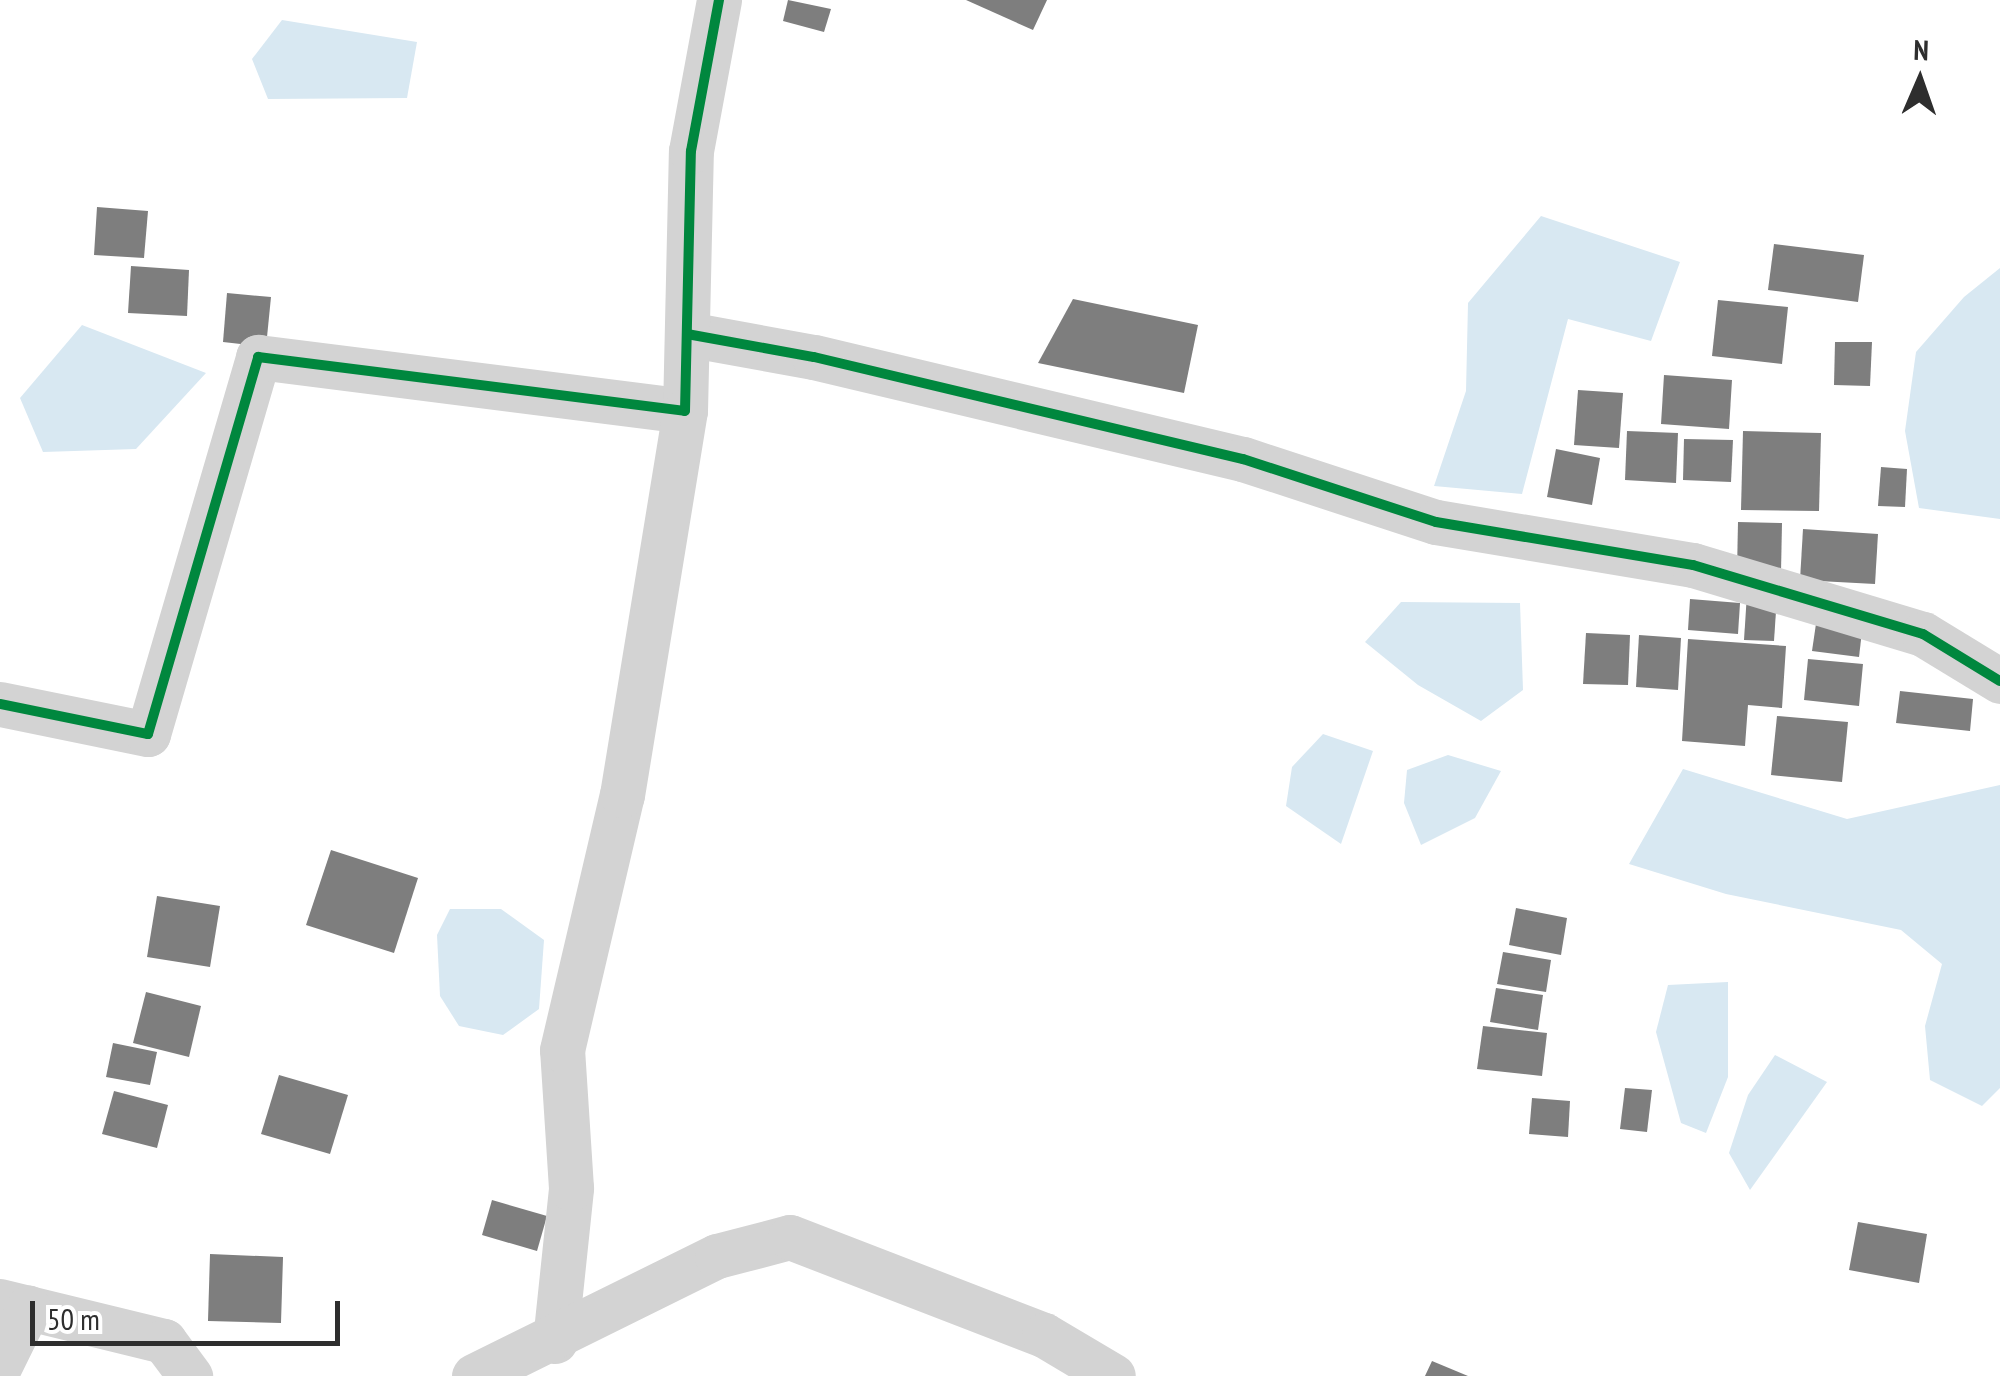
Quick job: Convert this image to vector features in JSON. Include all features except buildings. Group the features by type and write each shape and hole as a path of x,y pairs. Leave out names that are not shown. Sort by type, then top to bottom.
{"street":[{"path":"555,1340 571,1188 562,1050 622,795 685,411 691,151 719,0"},
{"path":"687,334 814,358 1243,459 1436,522 1693,565 1923,634 2000,681"},
{"path":"0,704 148,734 258,357 685,411"},
{"path":"474,1376 555,1340 716,1256 790,1237 1044,1335 1113,1376"},
{"path":"0,1366 14,1305 164,1342 190,1376"}],"shaded area":[{"path":"282,20 417,42 407,98 268,99 252,59"},
{"path":"1541,216 1680,262 1651,341 1568,319 1522,494 1434,486 1466,391 1468,303"},
{"path":"2000,268 2000,519 1919,508 1905,431 1916,352 1964,297"},
{"path":"82,325 206,373 136,449 43,452 20,398"},
{"path":"1401,602 1520,603 1523,690 1481,721 1418,685 1365,642"},
{"path":"1323,734 1373,751 1341,844 1286,806 1292,767"},
{"path":"1448,755 1501,771 1475,818 1421,845 1404,803 1407,770"},
{"path":"1683,769 1847,819 2000,785 2000,1088 1982,1106 1930,1080 1925,1026 1942,964 1901,930 1726,894 1629,864"},
{"path":"450,909 501,909 544,940 539,1009 503,1035 459,1026 440,996 437,935"},
{"path":"1728,982 1728,1077 1706,1133 1681,1123 1656,1032 1668,985"},
{"path":"1775,1055 1827,1082 1750,1190 1729,1153 1748,1095"}],"cycle path":[{"path":"0,704 148,734 258,357 685,411 691,151 719,0"},
{"path":"687,334 814,357 1243,459 1436,522 1693,565 1923,634 2000,681"}]}
